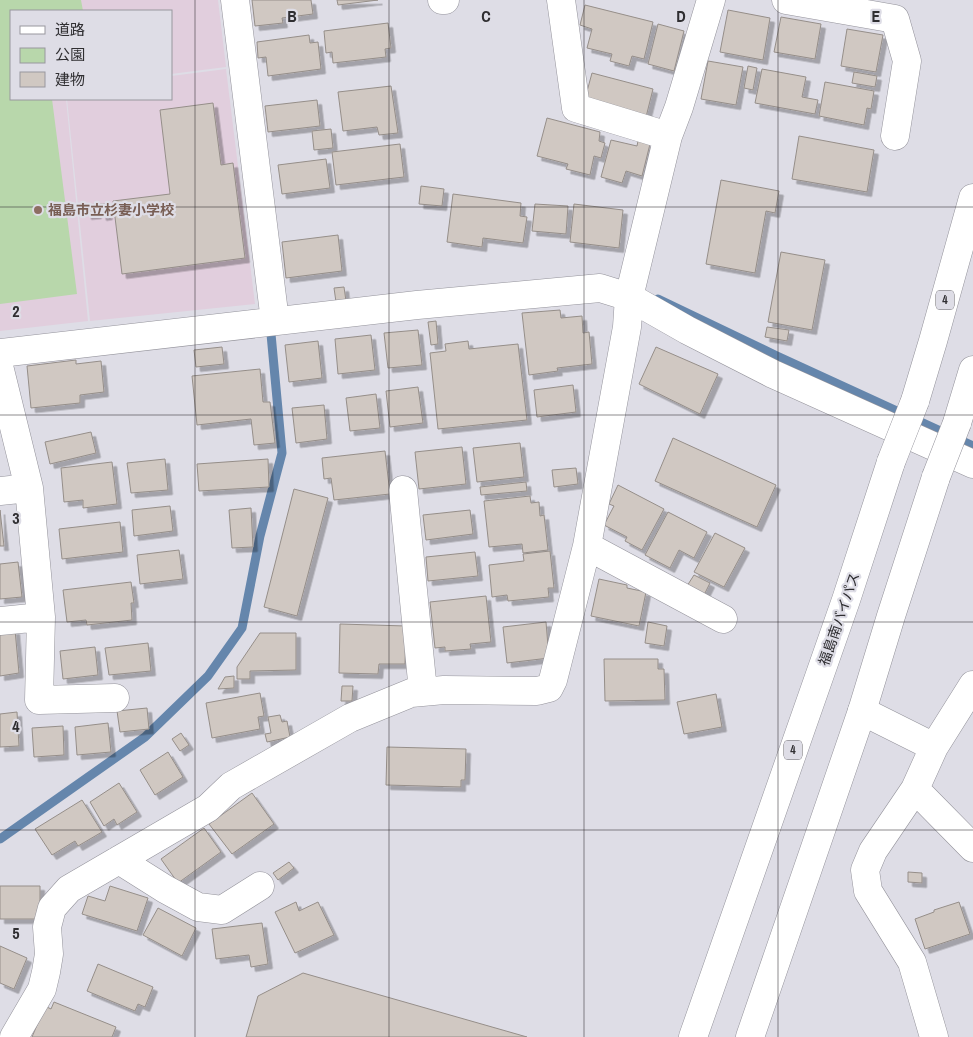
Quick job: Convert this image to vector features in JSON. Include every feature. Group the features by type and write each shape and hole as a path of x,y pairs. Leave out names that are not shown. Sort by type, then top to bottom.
{"main road":[{"path":"235,0 276,321"},
{"path":"561,0 576,108 668,136"},
{"path":"14,1037 42,989 49,954 48,928 52,908 69,889 208,808 231,786 350,718 411,693 444,690 538,690 550,688 587,546 627,327 629,297 668,136 711,0"},
{"path":"786,0 895,19 907,62 895,136"},
{"name":"福島南バイパス","path":"693,1037 846,600 891,462 915,401 973,198"},
{"path":"0,353 426,304 600,288 629,297 687,330 773,374 973,464"},
{"path":"0,370 29,488 41,617 39,700 115,698"},
{"path":"750,1037 862,711 936,477 957,423 973,370"},
{"path":"0,491 29,488"},
{"path":"403,490 423,692"},
{"path":"587,546 723,620"},
{"path":"0,621 41,617"},
{"path":"934,1037 912,962 868,891 865,870 873,851 915,789 934,747 973,685"},
{"path":"862,711 934,747"},
{"path":"915,789 973,848"},
{"path":"119,860 198,908 222,910 260,886"}],"shaded area":[{"name":"福島市立杉妻小学校","path":"0,0 218,0 226,67 172,74 172,10 10,10 10,100 66,100 88,321 0,331"},
{"path":"226,69 255,304 90,321 67,100 172,100 172,76"}],"green space":[{"name":"福島市立杉妻小学校","path":"0,0 81,0 83,10 10,10 10,100 52,100 77,294 0,304"}],"building":[{"path":"252,0 311,0 313,14 282,18 283,23 255,26"},
{"path":"337,0 378,0 338,5"},
{"path":"585,5 653,22 644,59 632,56 629,66 610,61 612,54 587,48 592,29 580,25"},
{"path":"728,10 770,18 763,60 720,52"},
{"path":"781,17 821,24 815,59 774,52"},
{"path":"388,23 391,48 385,49 386,57 333,63 332,52 326,53 324,31"},
{"path":"658,24 684,31 674,71 648,64"},
{"path":"847,29 883,35 876,72 841,66"},
{"path":"309,35 310,43 318,42 321,69 268,76 266,57 258,58 257,42"},
{"path":"708,61 743,67 736,105 701,99"},
{"path":"748,66 757,68 753,90 744,88"},
{"path":"762,69 806,77 802,97 818,100 815,114 755,103"},
{"path":"854,72 877,76 875,87 852,83"},
{"path":"592,73 653,89 645,121 583,106"},
{"path":"825,82 874,91 871,109 867,108 864,125 819,116"},
{"path":"391,86 398,133 379,135 377,127 343,131 338,92"},
{"path":"317,100 320,126 268,132 265,106"},
{"path":"213,103 221,165 233,163 245,258 122,274 113,201 170,194 160,110"},
{"path":"547,118 600,132 599,141 605,143 601,158 594,156 590,175 566,169 568,164 537,156"},
{"path":"331,129 333,148 314,150 312,131"},
{"path":"799,136 874,150 867,192 792,179"},
{"path":"611,140 637,146 638,141 650,144 642,176 626,171 622,183 601,177"},
{"path":"400,144 404,177 336,185 332,152"},
{"path":"326,159 330,188 282,194 278,165"},
{"path":"721,180 779,191 775,213 766,211 755,273 706,264"},
{"path":"421,186 444,189 442,206 419,204"},
{"path":"453,194 521,203 520,216 527,217 523,243 483,238 482,247 447,242"},
{"path":"96,204 97,214 87,215 86,205"},
{"path":"100,204 106,204 108,215 102,216"},
{"path":"535,204 568,206 566,234 532,231"},
{"path":"574,204 623,210 619,248 570,242"},
{"path":"338,235 342,271 286,278 282,242"},
{"path":"781,252 825,260 812,330 768,322"},
{"path":"344,287 346,301 336,302 334,288"},
{"path":"560,310 561,318 582,316 583,333 589,332 592,364 557,368 558,371 529,375 522,313"},
{"path":"436,321 438,344 431,345 428,322"},
{"path":"767,327 789,330 787,341 765,337"},
{"path":"418,330 422,365 388,368 384,333"},
{"path":"371,335 375,370 338,374 335,339"},
{"path":"318,341 322,378 289,382 285,345"},
{"path":"468,341 469,349 518,344 527,420 438,429 430,353 446,351 445,344"},
{"path":"222,347 224,364 196,367 194,350"},
{"path":"656,347 718,374 700,414 639,384"},
{"path":"76,360 76,364 101,361 104,392 80,395 80,403 31,408 27,366"},
{"path":"260,369 263,402 270,402 275,443 254,445 251,419 197,425 192,376"},
{"path":"573,385 576,412 537,417 534,390"},
{"path":"418,387 423,423 390,427 386,391"},
{"path":"376,394 380,428 350,431 346,398"},
{"path":"324,405 327,439 296,443 292,408"},
{"path":"91,432 96,453 50,464 45,442"},
{"path":"673,438 776,485 757,527 655,481"},
{"path":"520,443 524,477 477,482 473,448"},
{"path":"462,447 466,484 419,489 415,452"},
{"path":"385,451 390,494 334,500 331,478 324,479 322,458"},
{"path":"165,459 168,490 131,493 127,463"},
{"path":"268,459 269,487 199,491 197,464"},
{"path":"112,462 117,504 83,508 83,500 64,502 61,468"},
{"path":"576,468 578,484 554,487 552,470"},
{"path":"526,482 527,491 481,495 480,487"},
{"path":"618,485 664,509 642,550 625,541 627,537 604,525 614,506 609,504"},
{"path":"294,489 328,498 297,616 264,607"},
{"path":"530,496 531,503 539,502 540,516 544,515 548,550 523,553 522,544 489,547 484,501"},
{"path":"170,506 173,531 134,536 132,510"},
{"path":"251,508 253,547 232,548 229,510"},
{"path":"0,510 4,546 0,546"},
{"path":"470,510 473,534 426,540 423,515"},
{"path":"668,512 707,532 694,558 679,550 670,568 645,555"},
{"path":"120,522 123,552 62,559 59,529"},
{"path":"715,533 745,548 724,587 694,572"},
{"path":"179,550 183,579 140,584 137,555"},
{"path":"550,551 554,588 548,588 549,597 508,601 507,595 492,597 489,565 524,561 523,554"},
{"path":"475,552 478,576 428,581 426,557"},
{"path":"18,562 22,597 0,599 0,564"},
{"path":"694,575 710,583 704,595 687,586"},
{"path":"599,579 627,585 627,588 646,592 639,626 591,616"},
{"path":"131,582 134,603 131,603 132,620 87,625 86,620 67,622 63,590"},
{"path":"486,596 491,642 470,644 471,649 445,651 445,647 435,648 430,602"},
{"path":"546,622 549,658 507,663 503,627"},
{"path":"648,622 667,626 664,646 645,643"},
{"path":"340,624 406,626 405,664 379,664 378,674 339,673"},
{"path":"15,630 19,673 0,676 0,631"},
{"path":"260,633 296,633 296,670 250,671 250,679 237,679 237,667"},
{"path":"148,643 151,671 109,675 105,648"},
{"path":"95,647 98,675 63,679 60,651"},
{"path":"604,659 658,659 658,669 664,669 665,700 605,701"},
{"path":"234,676 234,688 218,689 225,677"},
{"path":"342,686 353,686 352,701 341,701"},
{"path":"260,693 264,716 258,717 260,729 212,738 206,703"},
{"path":"716,694 722,727 684,734 677,702"},
{"path":"147,708 149,729 120,732 117,711"},
{"path":"17,712 19,746 0,747 0,714"},
{"path":"280,715 282,722 287,721 290,737 267,742 265,734 271,733 268,717"},
{"path":"108,723 111,752 77,755 75,727"},
{"path":"63,726 64,755 34,757 32,728"},
{"path":"181,733 189,745 180,751 172,739"},
{"path":"387,747 466,749 465,780 461,780 461,787 386,785"},
{"path":"168,752 183,777 155,795 140,770"},
{"path":"119,783 137,812 117,825 114,819 104,826 90,802"},
{"path":"252,793 274,824 232,854 209,824"},
{"path":"82,800 102,832 78,846 75,841 52,855 35,829"},
{"path":"204,828 221,852 178,883 161,859"},
{"path":"289,862 294,868 278,880 273,873"},
{"path":"908,872 922,873 922,883 908,882"},
{"path":"0,886 40,886 40,919 0,919"},
{"path":"110,886 148,898 137,931 82,914 88,896 105,901"},
{"path":"296,902 299,911 318,902 334,935 295,953 275,912"},
{"path":"959,902 970,934 925,949 915,919 934,912 934,910"},
{"path":"158,908 196,928 182,956 143,935"},
{"path":"262,923 268,964 251,967 249,955 216,959 212,929"},
{"path":"0,946 27,958 14,989 0,983"},
{"path":"98,964 153,987 145,1007 138,1004 135,1011 87,991"},
{"path":"303,973 527,1037 246,1037 258,996"},
{"path":"54,1002 116,1027 112,1037 32,1037 45,1006 51,1009"}],"waterway":[{"path":"658,299 973,446"},
{"path":"0,839 145,737 208,676 242,628 260,536 282,453 271,334"}],"place":[{"name":"福島市立杉妻小学校","path":"38,210"}]}
